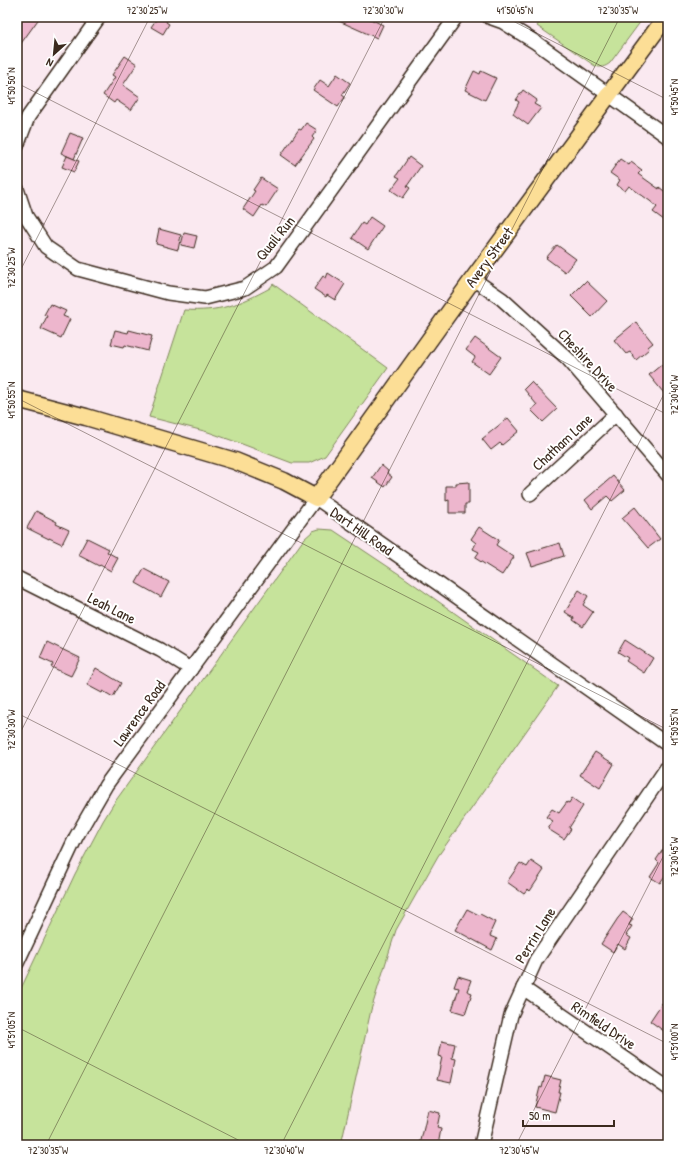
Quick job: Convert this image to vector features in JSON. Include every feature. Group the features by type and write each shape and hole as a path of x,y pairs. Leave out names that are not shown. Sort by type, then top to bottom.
{"main road":[{"name":"Avery Street","path":"316,498 608,94 666,17"},
{"name":"Dart Hill Road","path":"17,399 86,417 235,461 284,481 316,498"}],"street":[{"path":"17,146 28,117 99,17"},
{"name":"Quail Run","path":"17,189 26,216 46,247 78,269 168,292 205,298 245,288 276,267 456,17"},
{"path":"489,17 503,22 535,42 668,137"},
{"name":"Cheshire Drive","path":"474,279 502,299 568,359 668,475"},
{"name":"Chatham Lane","path":"530,494 616,414"},
{"name":"Lawrence Road","path":"17,963 76,837 106,785 316,498"},
{"name":"Dart Hill Road","path":"316,498 668,745"},
{"name":"Leah Lane","path":"17,578 160,650 191,669"},
{"name":"Perrin Lane","path":"481,1145 511,1016 536,960 668,766"},
{"name":"Rimfield Drive","path":"523,988 668,1088"}],"green space":[{"path":"542,17 644,17 610,63 601,67 595,66 537,26"},
{"path":"273,284 388,368 325,456 309,463 292,463 208,432 149,417 184,310 208,310 228,306 259,294 270,288"},
{"path":"319,529 333,530 405,578 558,686 438,856 396,930 371,1010 341,1145 17,1145 17,997 75,874 114,803 304,539 313,531"}],"building":[{"path":"24,17 40,17 17,49 17,27"},
{"path":"158,17 169,17 166,22 169,24 163,34 151,27"},
{"path":"330,17 366,17 383,25 377,38"},
{"path":"125,56 137,64 123,85 140,97 131,110 116,100 114,103 103,95 115,77 112,75"},
{"path":"474,71 480,74 481,71 496,78 485,100 465,90"},
{"path":"337,74 350,83 342,95 345,97 338,107 313,90 320,80 329,86"},
{"path":"523,90 537,100 534,104 541,108 528,125 513,114 519,102 516,100"},
{"path":"306,123 317,130 312,137 314,139 295,165 281,155 299,129 301,130"},
{"path":"70,133 83,138 74,159 61,153"},
{"path":"67,156 79,161 74,172 62,167"},
{"path":"409,157 421,166 407,186 410,188 403,198 391,190 400,178 396,176"},
{"path":"620,159 629,165 631,162 642,170 638,174 668,194 668,223 653,212 657,207 650,201 629,186 625,191 617,185 620,180 610,173"},
{"path":"261,178 278,189 266,207 262,205 254,217 243,209 255,191 253,190"},
{"path":"370,217 383,226 368,249 352,238 362,223 365,225"},
{"path":"159,229 181,235 178,250 156,244"},
{"path":"184,233 197,236 194,248 181,245"},
{"path":"557,245 576,259 565,272 546,258"},
{"path":"328,273 345,284 335,300 327,295 326,297 314,289 323,276 326,278"},
{"path":"586,281 607,301 592,317 571,296"},
{"path":"50,304 66,311 63,316 70,319 61,338 41,329 47,316 44,315"},
{"path":"636,322 653,343 648,347 649,349 636,360 630,352 626,354 614,340"},
{"path":"115,330 128,333 129,330 152,336 148,351 125,345 124,347 111,344"},
{"path":"475,338 501,357 489,374 472,362 475,357 466,350"},
{"path":"661,365 668,374 668,398 649,375"},
{"path":"531,382 557,409 543,422 531,410 537,405 524,389"},
{"path":"508,418 519,431 502,445 500,443 491,450 482,439"},
{"path":"381,465 392,477 385,487 372,478"},
{"path":"613,476 625,490 612,501 607,496 592,509 585,500"},
{"path":"469,482 469,504 465,504 465,513 449,513 449,500 446,501 446,486 456,486 456,483"},
{"path":"635,507 660,539 648,548 622,518"},
{"path":"36,511 57,522 56,524 69,530 62,544 27,528"},
{"path":"479,527 499,540 496,545 514,557 502,575 475,558 479,552 473,549 476,543 471,539"},
{"path":"87,538 109,549 107,552 118,558 111,571 78,555"},
{"path":"560,543 564,556 532,566 527,553"},
{"path":"144,569 169,582 161,597 136,583"},
{"path":"579,590 588,596 583,605 593,612 583,627 565,612"},
{"path":"625,640 653,658 644,673 626,661 628,658 618,652"},
{"path":"47,642 80,658 71,676 51,667 53,664 40,658"},
{"path":"96,668 121,683 113,697 103,691 102,693 87,685"},
{"path":"595,752 614,764 600,788 580,775"},
{"path":"572,798 583,806 564,839 548,829 553,821 546,817 552,809 559,813"},
{"path":"668,842 668,871 660,883 650,877 659,863 656,860"},
{"path":"531,861 544,870 530,891 528,889 524,894 507,882 520,863 527,867"},
{"path":"467,909 495,922 490,936 497,939 492,950 455,930"},
{"path":"623,912 633,919 629,925 632,926 626,935 631,938 625,949 618,944 613,952 601,944"},
{"path":"458,976 471,980 467,991 472,993 465,1014 452,1010 459,988 454,987"},
{"path":"662,1003 668,1008 668,1034 650,1021"},
{"path":"442,1041 455,1044 452,1058 456,1059 451,1083 437,1080 442,1057 439,1056"},
{"path":"545,1076 561,1080 558,1092 560,1092 555,1112 535,1107 540,1087 542,1088"},
{"path":"428,1110 440,1113 437,1128 441,1129 438,1145 420,1145"}]}
